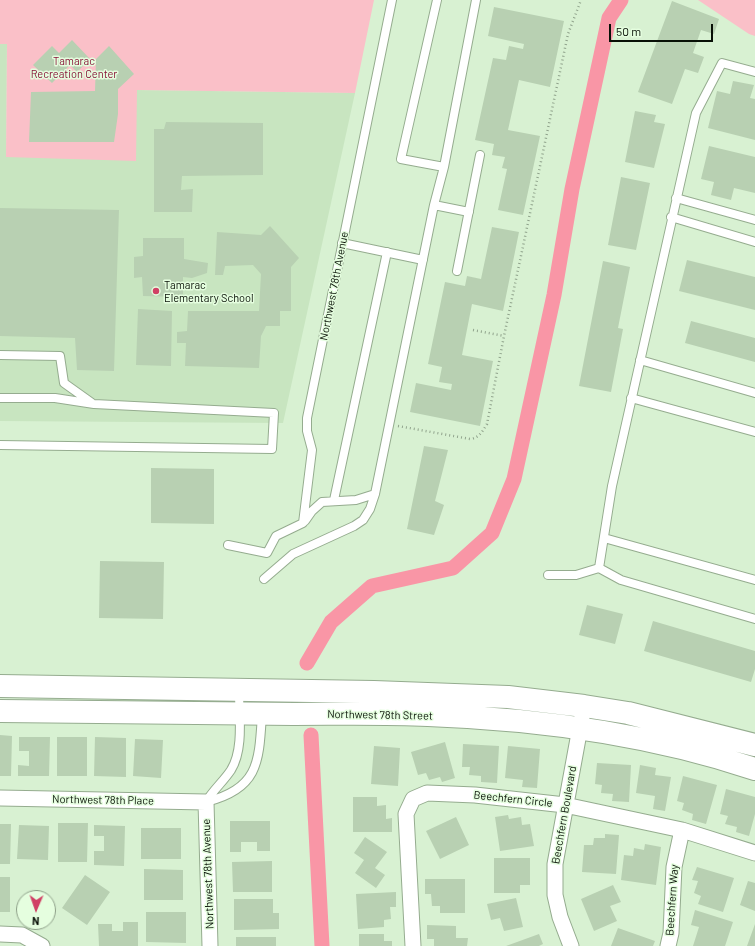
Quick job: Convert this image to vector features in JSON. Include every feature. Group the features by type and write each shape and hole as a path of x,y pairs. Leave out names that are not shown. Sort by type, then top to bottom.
{"street":[{"name":"Northwest 78th Street","path":"0,686 239,690 262,702 508,720 580,728 644,739 718,757 755,769"},
{"name":"Northwest 78th Street","path":"0,710 239,713 262,702 434,694 508,697 628,713 755,745"},
{"name":"Beechfern Boulevard","path":"571,946 560,917 555,895 555,864 584,706"},
{"name":"Beechfern Circle","path":"413,946 406,814 414,799 427,793 467,794 565,804 682,830 755,853"},
{"name":"Northwest 78th Place","path":"0,798 206,802"},
{"name":"Northwest 78th Avenue","path":"206,802 210,946"},
{"name":"Beechfern Way","path":"668,946 671,933 674,867 682,830"},
{"path":"0,934 22,935 42,946"}],"lane":[{"name":"Northwest 78th Avenue","path":"303,523 312,450 307,432 307,418 392,0"},
{"path":"437,0 401,159 444,167"},
{"path":"264,579 293,554 354,526 363,520 370,509 375,494 390,425 434,205 444,167 476,0"},
{"path":"599,568 612,486 671,217 696,113 722,63 755,72"},
{"path":"457,270 480,155"},
{"path":"676,198 755,220"},
{"path":"434,205 469,212"},
{"path":"671,217 755,242"},
{"path":"342,243 423,260"},
{"path":"334,500 387,252"},
{"path":"0,355 60,356 64,383 94,404"},
{"path":"640,360 755,394"},
{"path":"0,398 54,398 94,404 274,413 272,449 0,445"},
{"path":"631,398 755,432"},
{"path":"228,546 267,554 276,536 303,523 312,511 322,502 334,500 356,500 375,494"},
{"path":"604,538 755,580"},
{"path":"548,576 576,575 599,568 621,580 755,619"},
{"path":"206,802 231,770 238,755 239,690"},
{"path":"206,802 218,799 239,789 253,771 258,756 262,702"}],"path":[{"path":"390,425 476,439 487,424 504,336 568,34 581,0"},
{"path":"473,330 504,336"}],"shaded area":[{"name":"Tamarac Elementary School","path":"0,44 7,44 6,157 137,90 355,93 283,423 0,421"}],"green space":[{"name":"Tamarac Recreation Center","path":"0,0 374,0 355,93 137,90 136,161 6,157 7,44 0,44"},
{"path":"698,0 755,0 755,36 749,34"}],"building":[{"path":"672,1 719,19 714,34 701,30 693,53 704,57 698,73 685,69 672,104 638,92"},
{"path":"494,7 564,21 550,87 519,80 508,130 540,136 523,215 498,210 507,169 502,168 505,157 492,155 494,144 475,140 493,58 506,60 509,46 523,49 524,44 488,36"},
{"path":"72,40 90,59 77,72 70,65 52,83 33,65 52,46 59,53"},
{"path":"109,46 134,74 118,89 118,114 114,142 29,142 31,92 95,91 96,59"},
{"path":"733,81 754,85 750,98 755,99 755,140 708,128 717,91 730,94"},
{"path":"635,111 656,115 654,122 665,124 654,168 625,162"},
{"path":"166,122 263,123 263,175 182,176 181,190 193,189 192,212 154,212 154,129 164,129"},
{"path":"709,146 755,157 755,193 734,188 731,200 711,195 714,182 701,179"},
{"path":"621,177 650,183 636,250 608,245"},
{"path":"0,208 119,210 114,371 77,370 75,338 0,336"},
{"path":"270,226 299,258 291,267 291,311 280,311 280,326 266,326 261,336 259,368 185,366 186,343 177,343 177,332 187,331 188,311 259,311 261,274 253,265 225,266 223,275 215,275 217,232 261,235"},
{"path":"492,227 519,232 503,311 472,304 462,355 493,361 480,426 410,412 416,383 451,390 452,384 439,382 442,367 428,364 445,282 465,286 467,276 481,279"},
{"path":"143,238 184,238 184,259 208,263 207,273 192,278 183,277 183,297 143,296 142,277 134,278 134,257 143,256"},
{"path":"687,260 755,277 755,310 679,291"},
{"path":"603,261 630,267 618,328 623,329 611,392 579,386"},
{"path":"138,309 172,311 171,366 136,365"},
{"path":"691,321 755,338 755,362 685,343"},
{"path":"424,446 448,450 435,501 444,505 434,535 407,529"},
{"path":"151,468 214,469 214,524 151,523"},
{"path":"100,561 164,562 163,619 99,618"},
{"path":"587,605 623,614 615,644 579,635"},
{"path":"653,621 755,651 755,669 751,682 644,651"},
{"path":"0,735 12,736 11,776 0,776"},
{"path":"19,737 50,737 49,776 18,776 18,765 29,766 29,751 19,751"},
{"path":"57,737 87,737 87,776 57,776"},
{"path":"95,737 126,738 126,777 94,776"},
{"path":"135,739 163,740 161,778 133,776"},
{"path":"445,742 455,778 442,782 440,777 429,780 426,773 418,775 411,752"},
{"path":"463,744 499,746 497,783 481,782 481,776 469,775 470,767 462,767"},
{"path":"374,746 400,748 398,786 371,784"},
{"path":"508,746 540,749 537,788 522,787 523,780 505,778"},
{"path":"597,763 631,765 629,802 612,801 613,794 601,793 602,785 595,784"},
{"path":"640,765 656,768 655,775 671,777 665,811 653,809 655,796 636,793"},
{"path":"683,776 717,785 706,824 692,820 693,814 682,810 684,803 677,801"},
{"path":"726,789 755,797 755,814 749,836 736,832 737,827 725,824 728,816 720,814"},
{"path":"353,797 377,797 377,806 386,805 386,819 392,818 392,832 353,832"},
{"path":"508,815 509,819 521,817 522,825 530,824 534,846 500,851 495,817"},
{"path":"456,817 469,845 440,859 426,831"},
{"path":"230,821 270,821 270,851 257,851 257,842 241,842 241,852 230,852"},
{"path":"58,823 88,823 87,862 58,862"},
{"path":"0,824 11,824 10,864 0,864"},
{"path":"19,825 49,826 48,860 17,859"},
{"path":"94,825 125,826 124,866 94,865 94,851 104,851 104,836 94,836"},
{"path":"141,828 181,828 181,859 141,859"},
{"path":"605,834 619,835 616,874 582,872 584,845 593,845 594,838 605,838"},
{"path":"365,837 387,852 375,868 385,875 376,888 355,873 364,860 354,853"},
{"path":"645,844 661,847 656,885 621,880 624,855 633,856 634,848 644,850"},
{"path":"494,858 530,858 530,885 520,885 520,893 494,893"},
{"path":"272,861 272,892 233,892 232,862"},
{"path":"697,867 734,878 723,912 698,904 701,896 694,893 698,881 692,880"},
{"path":"144,869 183,870 183,900 144,900"},
{"path":"85,875 110,892 87,925 62,908"},
{"path":"0,877 10,877 10,912 0,912"},
{"path":"425,879 465,879 465,913 440,913 440,906 432,906 431,894 425,894"},
{"path":"748,881 755,883 755,911 740,905"},
{"path":"613,885 621,902 610,906 617,921 594,931 581,899"},
{"path":"396,892 396,907 390,907 391,919 384,920 384,927 358,929 356,894"},
{"path":"516,898 523,927 504,931 500,918 491,920 487,904"},
{"path":"234,899 273,899 273,913 279,913 279,929 234,930"},
{"path":"695,910 733,922 725,946 693,946 699,927 691,925"},
{"path":"146,912 186,912 186,943 146,942"},
{"path":"123,922 138,922 138,946 99,946 98,924 112,924 112,931 123,931"},
{"path":"755,924 755,946 747,946"},
{"path":"427,925 456,926 456,938 468,938 467,946 434,946 434,939 427,939"},
{"path":"618,928 655,941 653,946 611,946"},
{"path":"359,934 384,934 384,941 392,941 392,946 359,946"},
{"path":"539,934 543,944 539,946 506,946"},
{"path":"236,937 276,937 276,946 236,946"}],"waterway":[{"path":"307,663 331,622 372,586 453,568 492,533 514,479 554,295 572,189 609,18 621,0"},
{"path":"311,735 322,946"}],"place":[{"name":"Tamarac Elementary School","path":"156,291"}]}
